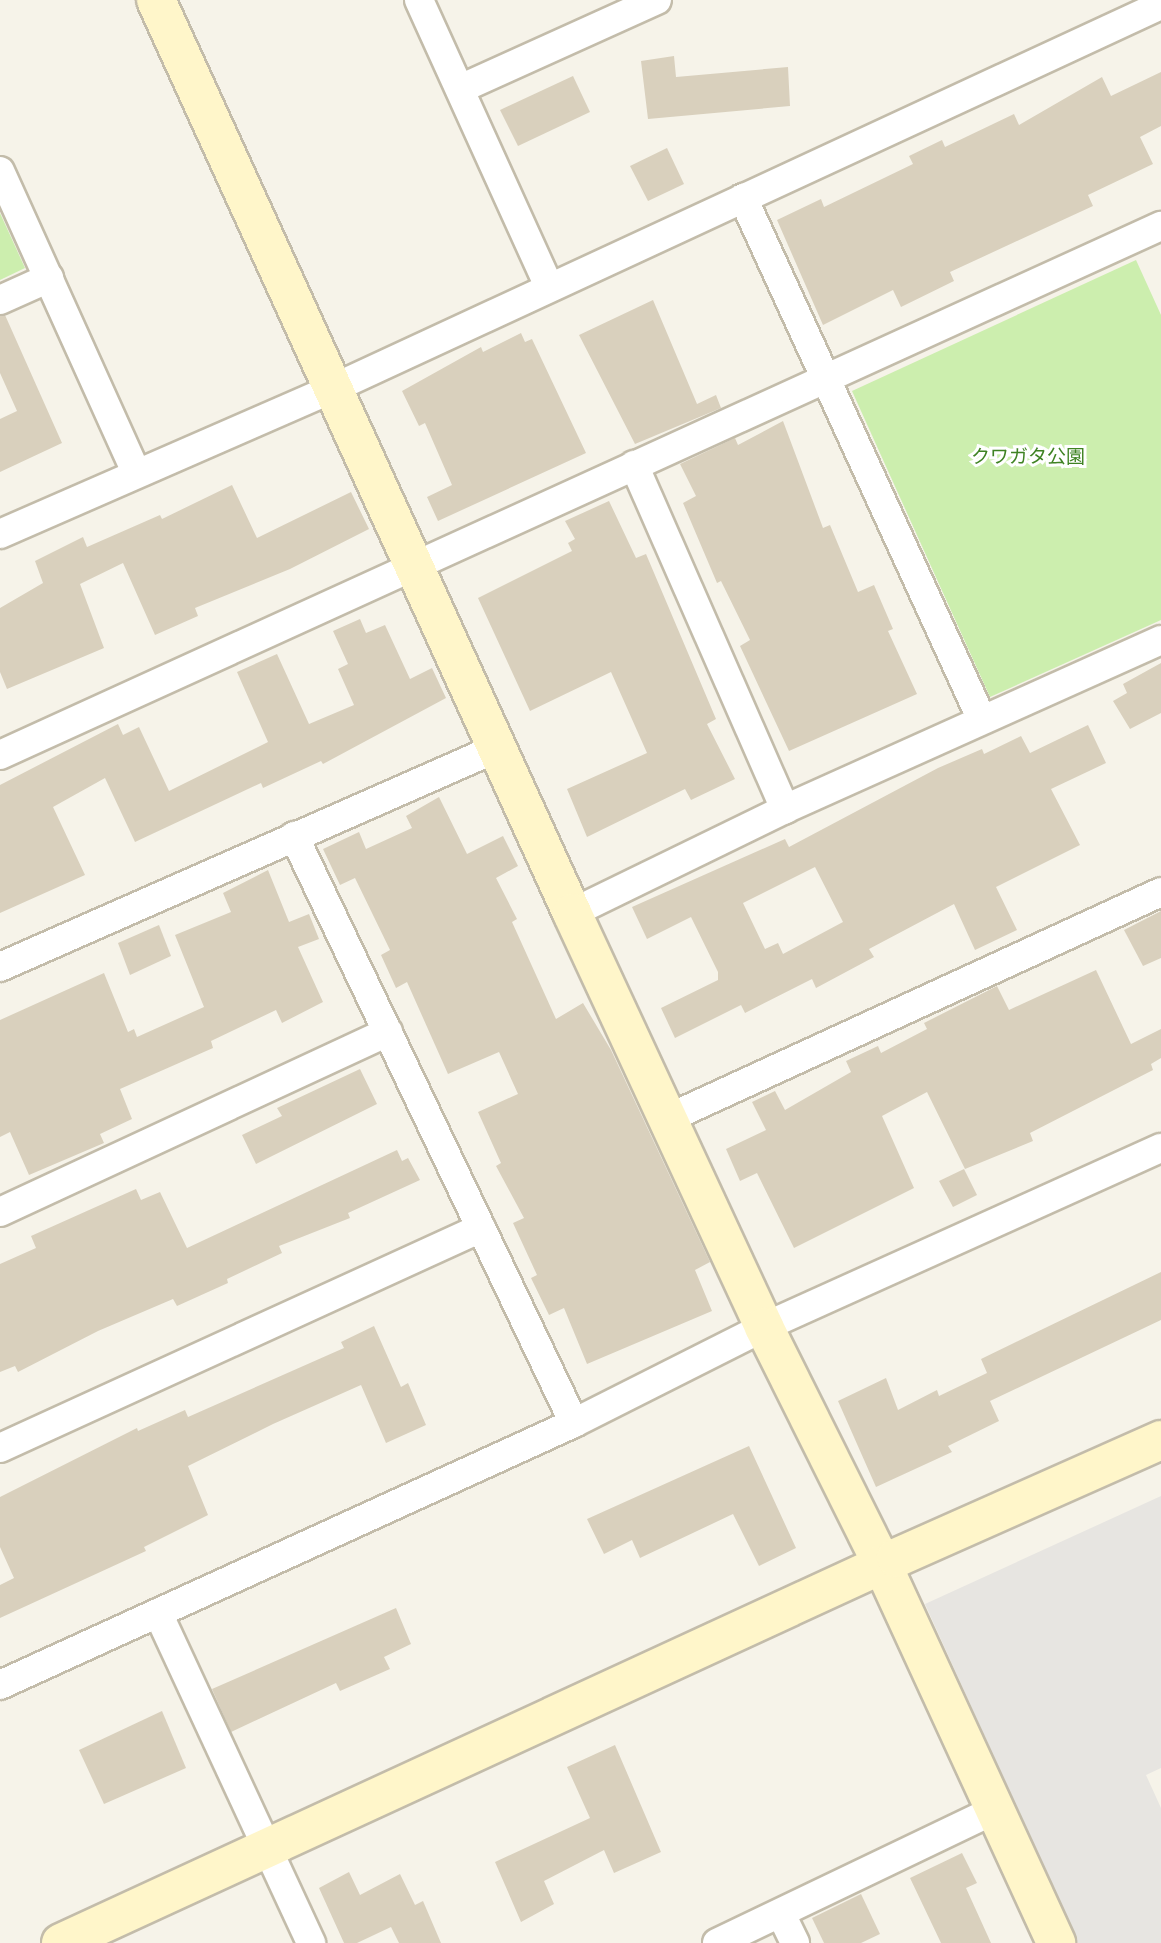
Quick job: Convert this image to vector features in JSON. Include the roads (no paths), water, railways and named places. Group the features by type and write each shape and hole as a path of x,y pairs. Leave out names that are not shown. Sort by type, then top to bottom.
{"street":[{"path":"156,0 572,913 764,1327 882,1564 1056,1943"},
{"path":"419,0 548,285"},
{"path":"460,89 657,0"},
{"path":"0,534 136,472 334,388 548,285 1161,5"},
{"path":"0,171 136,472"},
{"path":"743,198 982,720"},
{"path":"0,755 1161,226"},
{"path":"0,300 49,278"},
{"path":"634,465 785,809"},
{"path":"572,913 785,809 1161,639"},
{"path":"0,967 497,748"},
{"path":"294,836 574,1423"},
{"path":"669,1118 1161,892"},
{"path":"0,1212 387,1032"},
{"path":"0,1685 574,1423 764,1327 1161,1148"},
{"path":"0,1448 481,1228"},
{"path":"61,1943 882,1564 1161,1440"},
{"path":"158,1613 264,1849 311,1943"},
{"path":"717,1943 995,1810"},
{"path":"781,1914 795,1943"}],"park label":[{"name":"クワガタ公園","path":"1028,457"}]}
